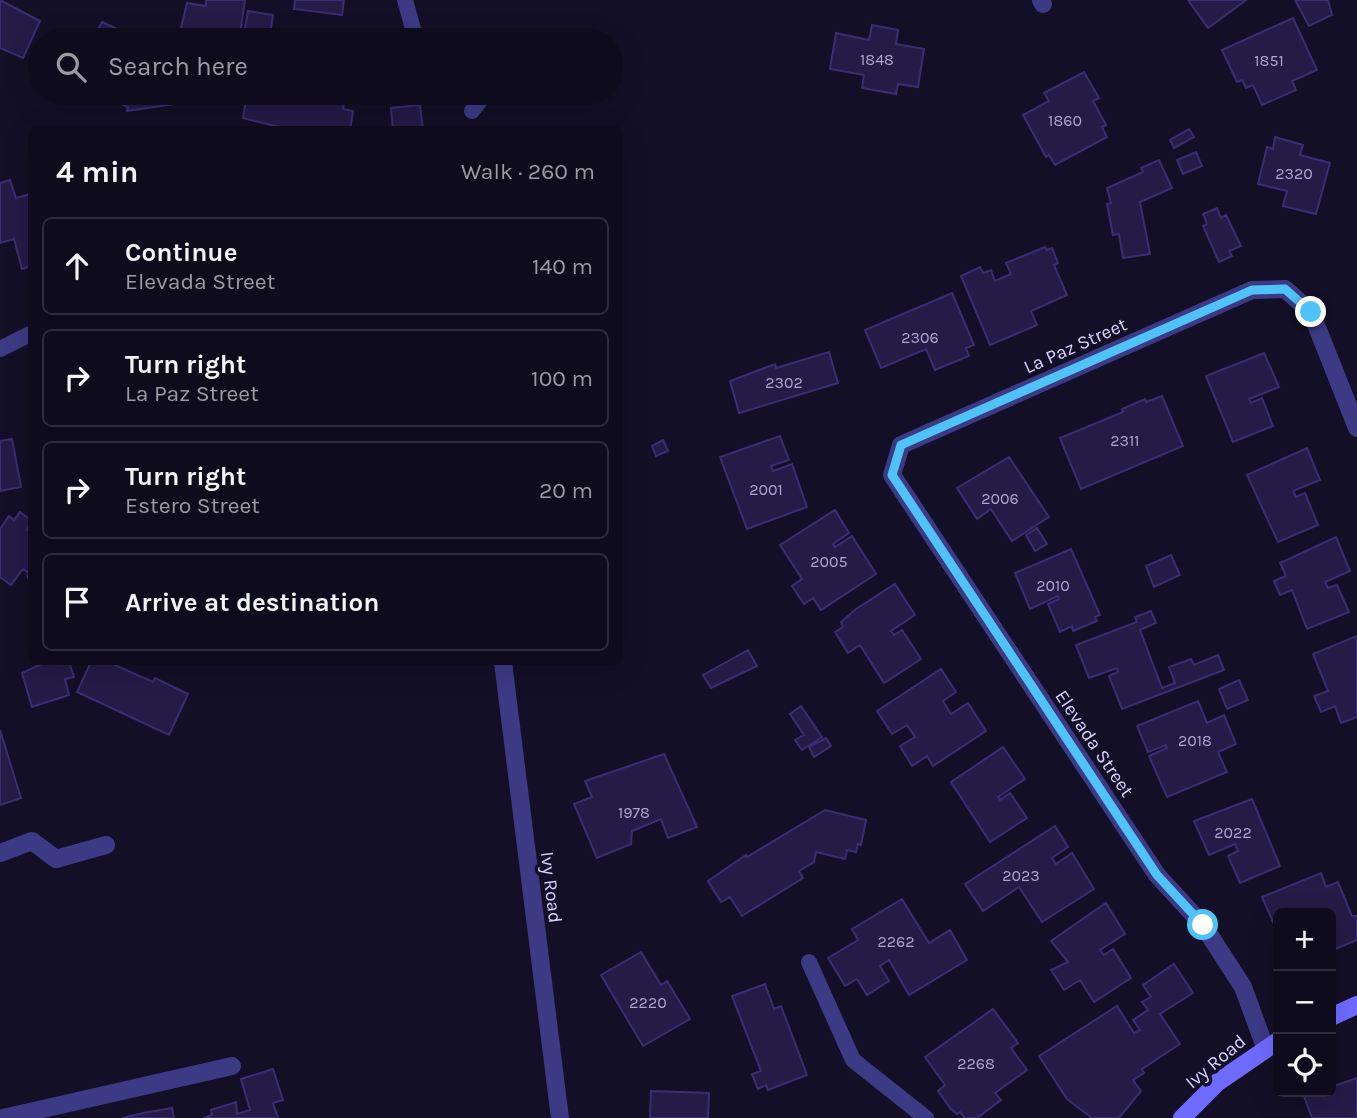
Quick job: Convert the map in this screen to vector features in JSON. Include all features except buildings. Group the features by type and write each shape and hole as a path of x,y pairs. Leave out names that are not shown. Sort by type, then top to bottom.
{"street":[{"name":"La Paz Street","path":"894,461 901,445 1252,290 1285,289 1311,312 1357,428"},
{"name":"Elevada Street","path":"894,461 892,475 1157,875 1203,925 1243,987 1271,1044"},
{"name":"Ivy Road","path":"503,665 560,1118"},
{"path":"0,853 32,841 55,859 106,845"},
{"path":"1336,1015 1357,1005"},
{"name":"Ivy Road","path":"1182,1118 1217,1082 1271,1044"},
{"path":"3,1118 232,1066"}],"lane":[{"path":"405,0 413,28"},
{"path":"472,111 477,105"},
{"path":"0,349 28,335"},
{"path":"809,962 853,1060 926,1118"}],"route":[{"path":"1203,925 1157,875 892,475 894,461 901,445 1252,290 1285,289 1311,312"}]}
